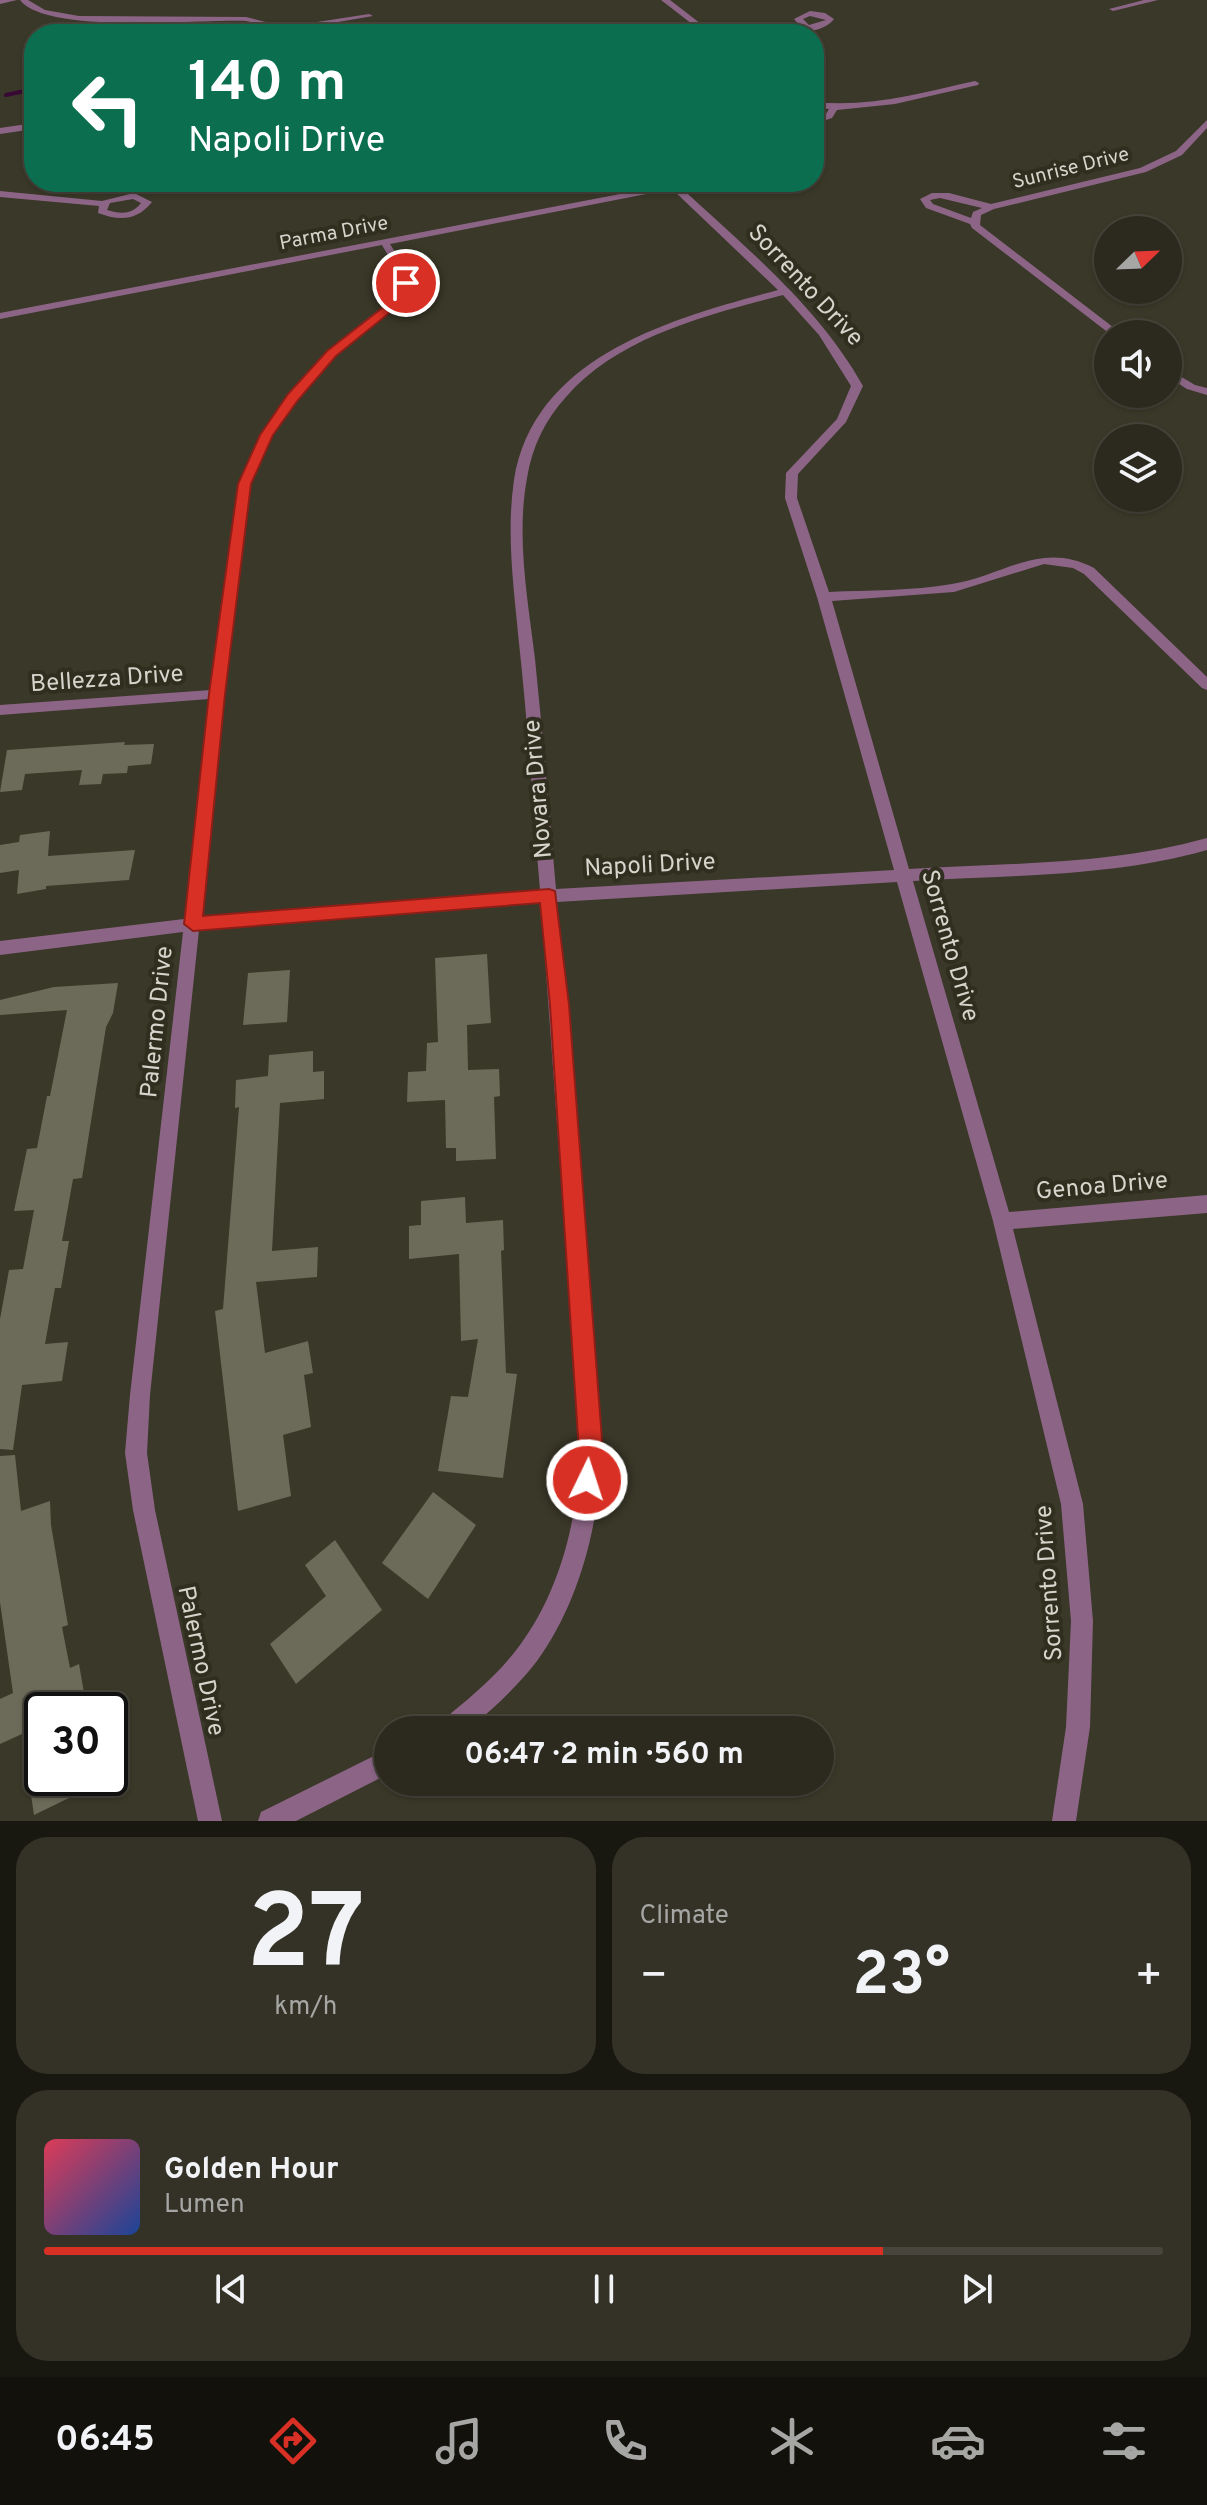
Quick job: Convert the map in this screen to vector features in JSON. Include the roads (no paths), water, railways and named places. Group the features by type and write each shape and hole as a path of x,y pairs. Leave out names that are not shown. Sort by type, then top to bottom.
{"street":[{"path":"0,2 13,0"},
{"path":"24,0 31,8 85,19 203,7"},
{"path":"665,0 697,24"},
{"path":"1113,9 1154,0"},
{"path":"262,11 285,24"},
{"path":"327,24 369,16"},
{"path":"824,106 874,104 975,83"},
{"path":"824,118 834,108"},
{"name":"Sunrise Drive","path":"976,219 991,207 1143,170 1179,153 1207,123"},
{"path":"0,131 24,127"},
{"name":"Parma Drive","path":"0,316 633,192"},
{"name":"Sorrento Drive","path":"680,192 784,291 845,361 857,386 842,420 799,463 790,486 791,498 824,597 1002,1221 1072,1504 1082,1621 1078,1727 1064,1821"},
{"path":"0,194 103,204"},
{"path":"991,207 945,195 931,195 925,199 929,206 939,210 976,219 975,226 1099,320"},
{"name":"Palermo Drive","path":"210,1821 144,1510 136,1453 217,694 249,472 266,435 311,375 353,335 405,294 405,276 385,243"},
{"name":"Novara Drive","path":"465,1716 510,1679 538,1643 574,1555 591,1453 560,1005 518,519 519,478 532,438 542,419 575,384 633,343 681,320 784,291"},
{"path":"1182,381 1207,392"},
{"path":"824,597 954,588 1043,560 1076,564 1089,571 1207,685"},
{"name":"Bellezza Drive","path":"0,710 217,694"},
{"name":"Napoli Drive","path":"0,948 193,924 549,896 1101,864 1172,854 1207,844"},
{"name":"Genoa Drive","path":"1002,1221 1207,1204"},
{"path":"270,1821 374,1768"}],"waterway":[{"path":"6,95 24,91"}]}
